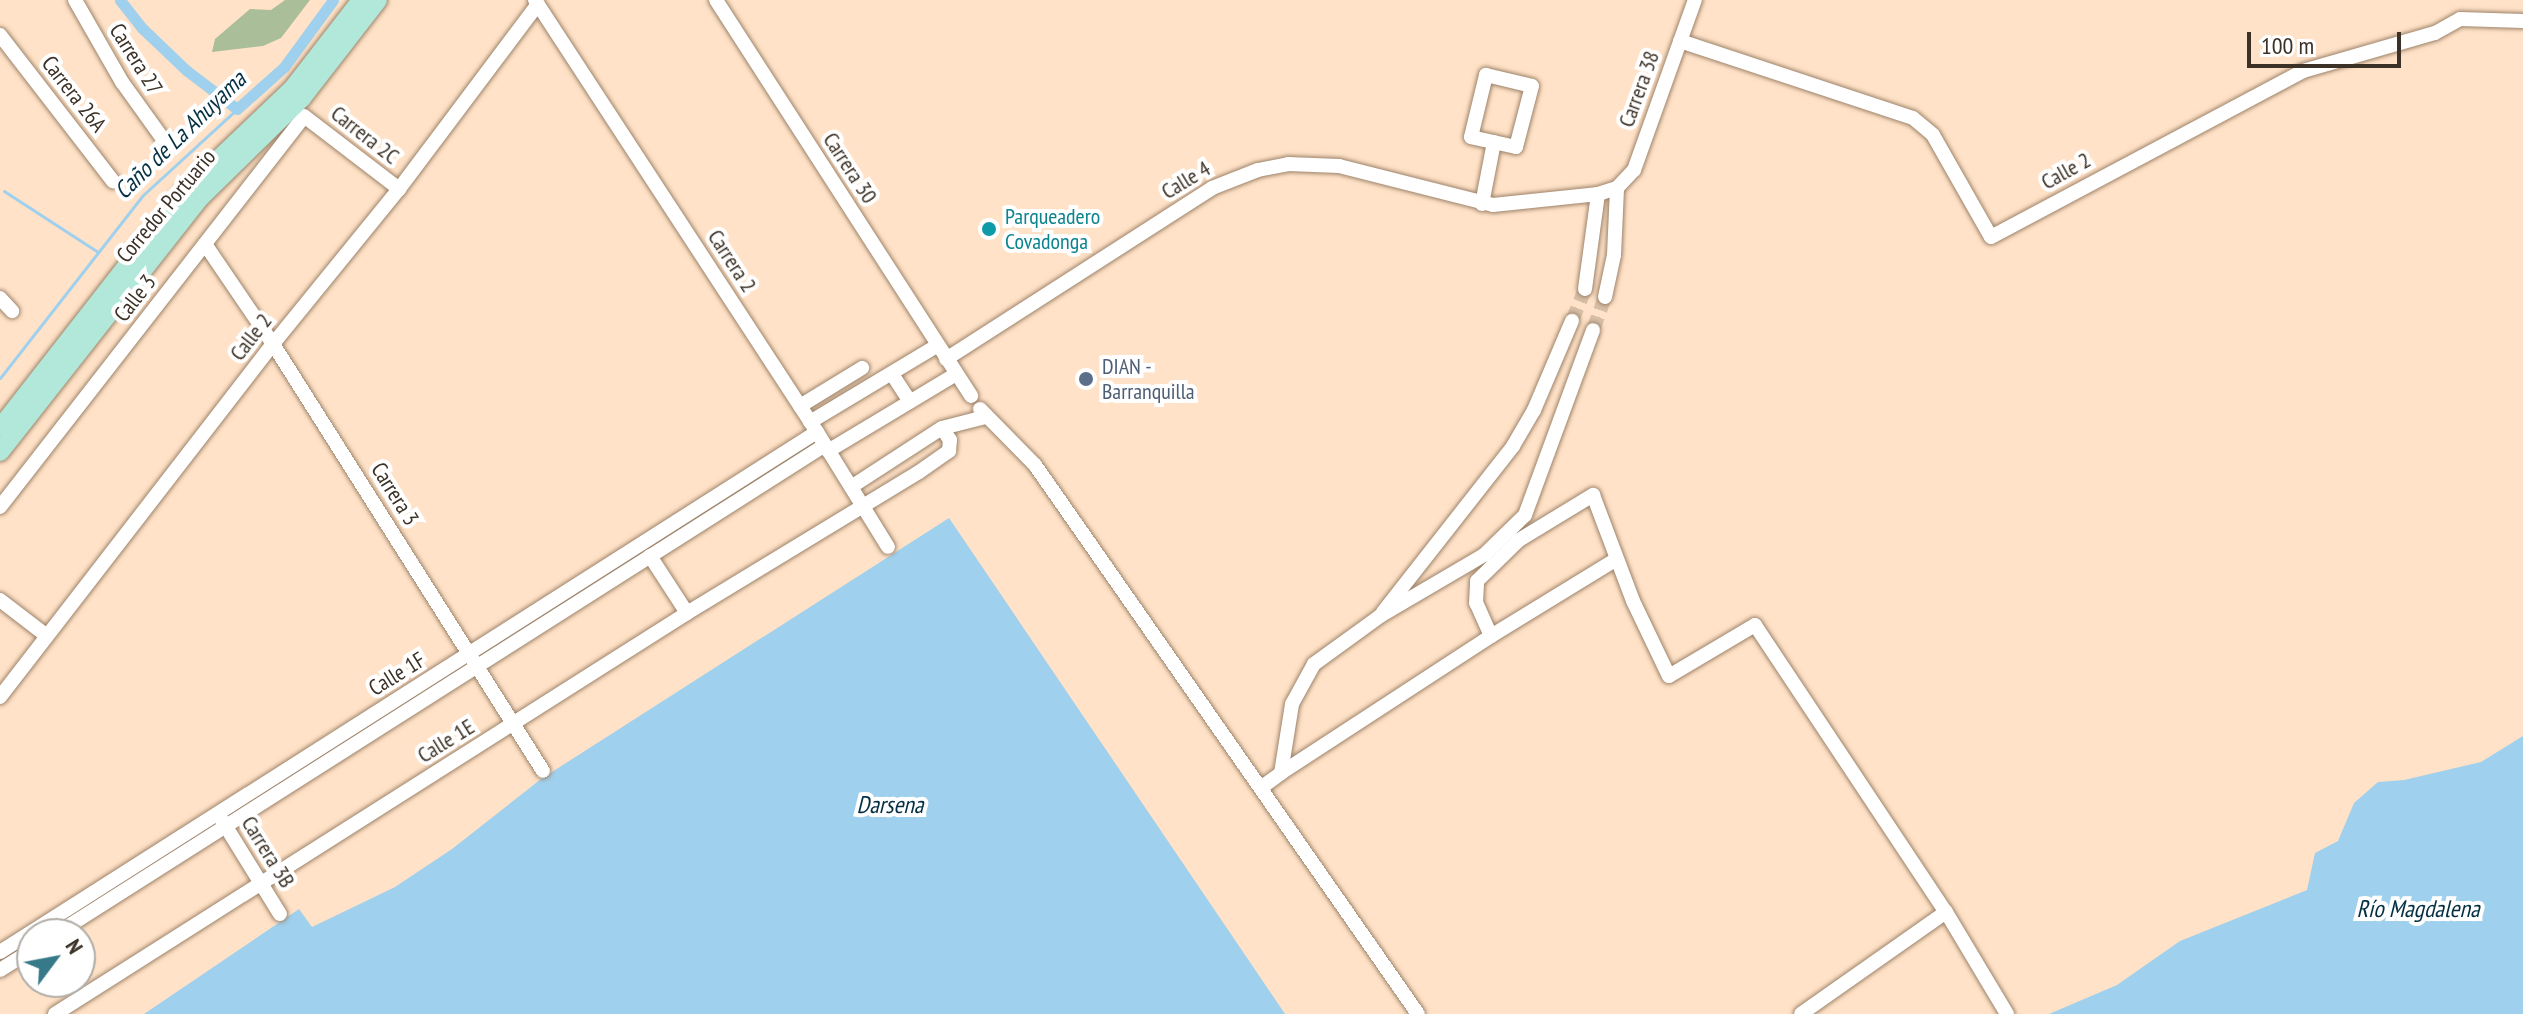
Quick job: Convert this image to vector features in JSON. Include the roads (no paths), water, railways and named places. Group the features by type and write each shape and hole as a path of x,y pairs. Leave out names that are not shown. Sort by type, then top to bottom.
{"main road":[{"name":"Corredor Portuario","path":"0,428 187,189 297,104 361,0"},
{"name":"Corredor Portuario","path":"0,452 200,198 297,104 378,0"}],"street":[{"name":"Carrera 27","path":"75,0 122,82 163,139"},
{"name":"Carrera 30","path":"716,0 978,407 1035,465 1418,1014"},
{"name":"Carrera 38","path":"1617,188 1634,170 1695,0"},
{"name":"Calle 2","path":"0,697 273,344 399,189 537,2"},
{"name":"Carrera 2","path":"537,2 888,547"},
{"name":"Calle 2","path":"1680,41 1913,118 1937,142 1991,237 2303,71 2435,33 2460,19 2523,21"},
{"name":"Carrera 26A","path":"0,35 113,181"},
{"path":"1486,75 1532,86 1516,147 1494,142 1471,137 1486,75"},
{"name":"Carrera 2C","path":"297,104 399,189"},
{"name":"Calle 3","path":"0,507 205,244 297,104"},
{"path":"1482,204 1494,142"},
{"name":"Calle 4","path":"946,359 1212,188 1258,170 1288,164 1339,166 1482,204 1598,194 1617,188"},
{"path":"1605,297 1614,255 1617,188"},
{"path":"1585,289 1598,194"},
{"name":"Carrera 3","path":"205,244 273,344 543,771"},
{"path":"0,298 12,311"},
{"path":"1380,616 1432,545 1513,446 1534,410 1572,321"},
{"path":"1281,773 1292,704 1314,664 1380,616 1484,555 1525,515 1593,330"},
{"name":"Calle 1F","path":"627,562 650,556 820,438 892,374 938,345"},
{"path":"800,406 862,368"},
{"path":"892,374 910,402"},
{"name":"Calle 1F","path":"79,918 303,767 820,438 910,402 956,374"},
{"path":"851,487 978,407"},
{"name":"Calle 1E","path":"55,1014 687,613 949,451 950,440 942,428"},
{"path":"1491,636 1476,603 1477,581 1504,552 1545,522 1593,495 1615,560 1669,676 1755,625 1946,912 2007,1014"},
{"path":"650,556 687,613"},
{"path":"1262,787 1491,636 1615,560"},
{"path":"0,600 47,636"},
{"name":"Calle 1F","path":"0,952 222,820"},
{"name":"Carrera 3B","path":"222,820 280,914"},
{"path":"1801,1014 1946,912"}],"water":[{"name":"Darsena","path":"949,518 1285,1014 144,1014 299,909 312,927 395,887 452,849 541,779"},
{"name":"Río Magdalena","path":"2523,736 2523,1014 2049,1014 2117,985 2180,941 2307,890 2315,853 2338,841 2354,803 2378,782 2404,780 2481,762"}],"waterway":[{"path":"120,0 142,28 186,70 237,109 284,67 333,0"},
{"name":"Caño de La Ahuyama","path":"0,378 142,196 237,109"},
{"path":"4,191 98,252"}],"tunnel":[{"path":"1572,321 1585,289"},
{"path":"1593,330 1605,297"}],"place":[{"name":"Parqueadero Covadonga","path":"989,229"},
{"name":"DIAN - Barranquilla","path":"1086,379"}]}
